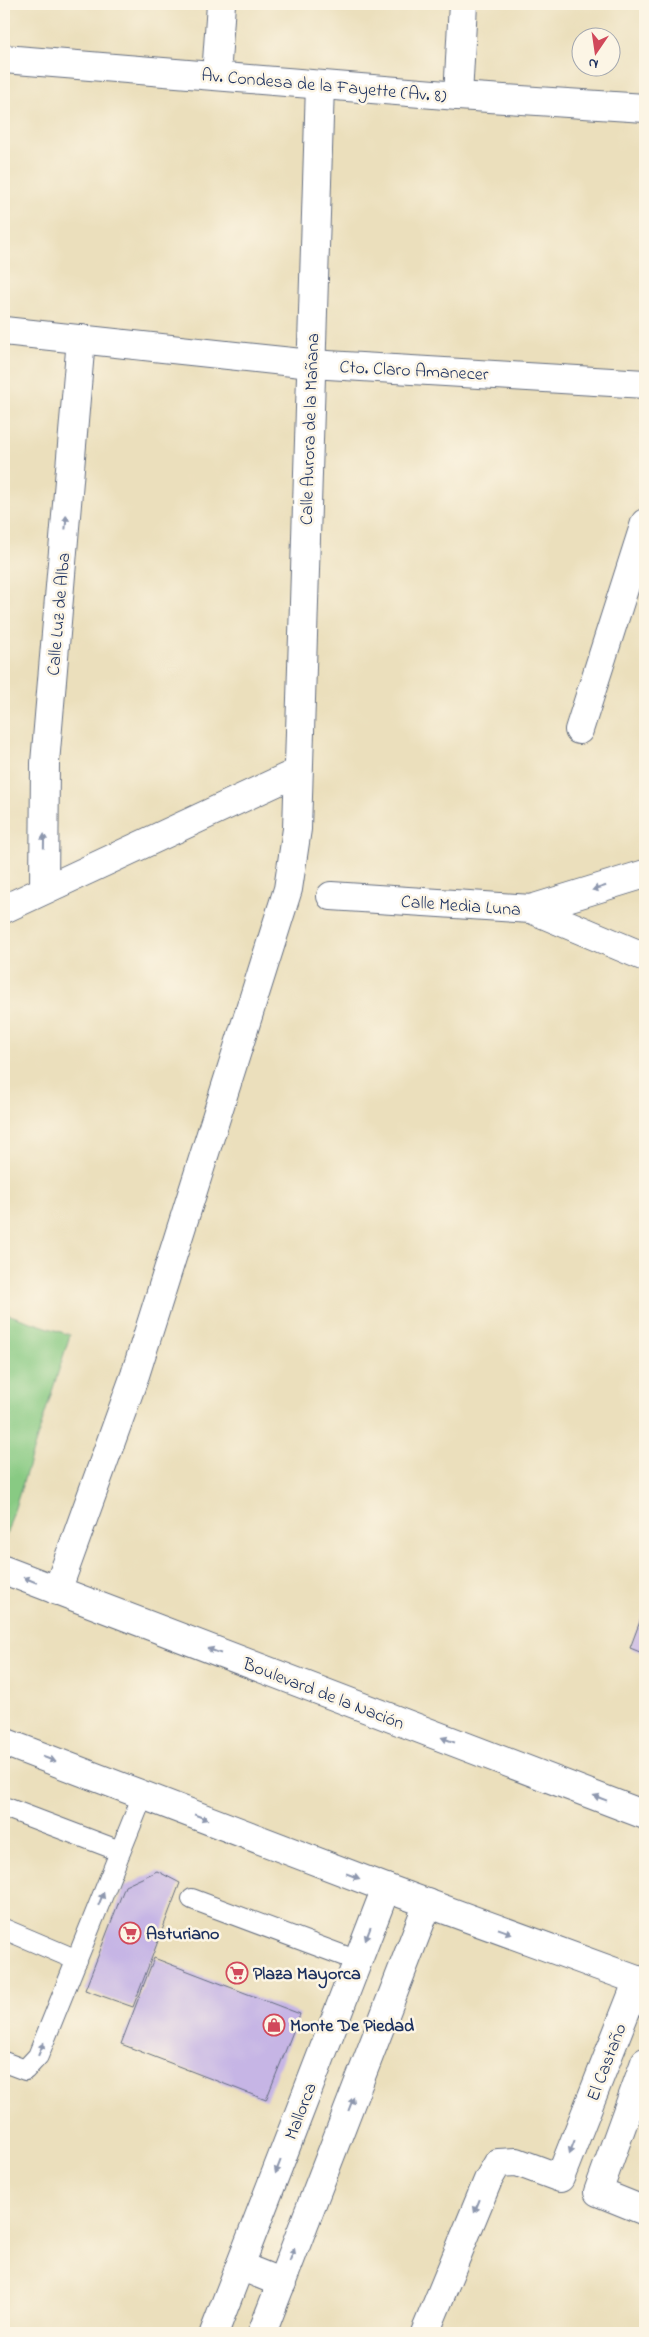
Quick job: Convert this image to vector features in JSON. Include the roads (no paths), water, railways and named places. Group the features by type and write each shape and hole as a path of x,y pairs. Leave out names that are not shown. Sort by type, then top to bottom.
{"street":[{"path":"216,76 221,4"},
{"path":"458,96 462,4"},
{"name":"Av. Condesa de la Fayette (Av. 8)","path":"4,59 458,96 645,108"},
{"name":"Calle Aurora de la Mañana","path":"57,1591 135,1375 288,889 297,829 320,85"},
{"name":"Cto. Claro Amanecer","path":"4,331 311,364 645,384"},
{"name":"Calle Luz de Alba","path":"44,890 45,763 81,339"},
{"path":"579,730 645,523"},
{"path":"4,909 298,772"},
{"name":"Calle Media Luna","path":"331,896 531,910 645,874"},
{"path":"531,910 645,957"},
{"name":"Boulevard de la Nación","path":"4,1570 645,1815"},
{"path":"4,1742 386,1888 642,1982"},
{"name":"Mallorca","path":"214,2333 386,1888"},
{"path":"262,2333 428,1903"},
{"name":"El Castaño","path":"425,2333 488,2180 498,2163 517,2162 560,2178 584,2116 642,1982"},
{"name":"El Castaño","path":"645,2062 598,2192 645,2210"},
{"path":"240,2266 282,2283"}],"lane":[{"path":"4,2062 25,2070 38,2056 143,1795"},
{"path":"4,1806 120,1851"},
{"path":"192,1899 358,1961"},
{"path":"4,1929 77,1960"}],"place":[{"name":"Asturiano","path":"130,1933"},
{"name":"Plaza Mayorca","path":"237,1973"},
{"name":"Monte De Piedad","path":"274,2025"}]}
